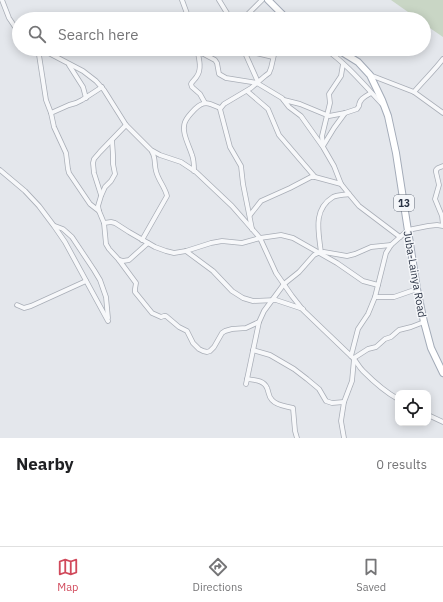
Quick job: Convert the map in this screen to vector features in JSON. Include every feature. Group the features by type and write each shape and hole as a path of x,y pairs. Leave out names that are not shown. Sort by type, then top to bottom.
{"main road":[{"path":"268,0 280,12"},
{"name":"Juba-Lainya Road","path":"348,56 358,62 370,75 388,116 396,153 417,288 424,322 431,348 443,373"}],"street":[{"path":"2,0 12,22"},
{"path":"182,0 186,12"},
{"path":"219,0 226,12"},
{"path":"249,12 262,0"},
{"path":"40,56 44,94 51,113 54,128 66,153 69,173 90,204 99,211"},
{"path":"54,56 82,71 96,81 102,87 126,125 155,156 156,171 167,196 142,240"},
{"path":"199,56 199,72 191,84 192,87 200,94 205,103"},
{"path":"208,56 217,63 219,74 226,78 258,83 278,95 289,107 301,116 323,147 334,166 341,184 349,194 359,206 400,237"},
{"path":"246,56 258,83"},
{"path":"220,108 224,104 247,91 269,73 273,57 269,56"},
{"path":"333,56 384,107"},
{"path":"414,92 422,82 432,74 443,60"},
{"path":"68,63 83,87 86,98"},
{"path":"323,147 322,136 330,103 329,94 341,76 343,64"},
{"path":"370,75 414,92 443,113"},
{"path":"51,113 86,98 102,87"},
{"path":"247,91 268,109 279,135 316,177"},
{"path":"284,100 300,104 332,116 357,109 361,100 371,93"},
{"path":"194,171 192,154 184,136 184,123 188,116 200,104 205,103 220,108"},
{"path":"220,108 230,147 241,166 252,229"},
{"path":"323,147 345,113"},
{"path":"101,196 94,173 93,163 97,156 126,125"},
{"path":"112,140 115,174 111,181 105,186 98,203 99,211 104,223 106,244 108,249 119,260 136,283 135,292 152,313 161,317 166,316 170,318 179,327 187,331 193,343 199,349 207,352 214,347 222,333 225,331 246,328 259,322"},
{"path":"150,150 181,162 194,171 232,206 260,238 276,273 303,310 353,357 362,371 395,398"},
{"path":"344,438 342,421 344,402 352,381 353,357 358,329 368,314 378,285 386,253 391,245 408,230 428,226 443,226 442,216 435,199 439,185 436,170 443,166"},
{"path":"0,170 35,201 54,226 65,242 108,321 106,297 97,275 72,237 63,229 54,226"},
{"path":"250,215 261,200 290,188 307,178 316,177 341,184"},
{"path":"320,253 318,224 319,213 325,204 334,197 349,194"},
{"path":"104,223 115,223 148,243 166,251 174,252 186,251 211,243 242,243 260,238 287,236 320,253 363,281 378,285"},
{"path":"119,260 129,260 148,243"},
{"path":"297,438 293,408 273,402 269,395 268,388 260,381 247,382 259,322 264,312 284,284 299,272 314,255 320,253 348,256 371,247 391,245"},
{"path":"186,251 213,271 235,294 250,301 278,301 303,310"},
{"path":"18,305 24,308 32,306 86,281"},
{"path":"374,297 394,297 417,288"},
{"path":"353,357 368,349 376,347 399,330 424,322"},
{"path":"253,350 270,355 294,369 319,389 326,401 332,403 344,402"},
{"path":"431,416 443,422"}],"green space":[{"path":"391,0 443,0 443,37 431,29 431,12 408,12"}]}
